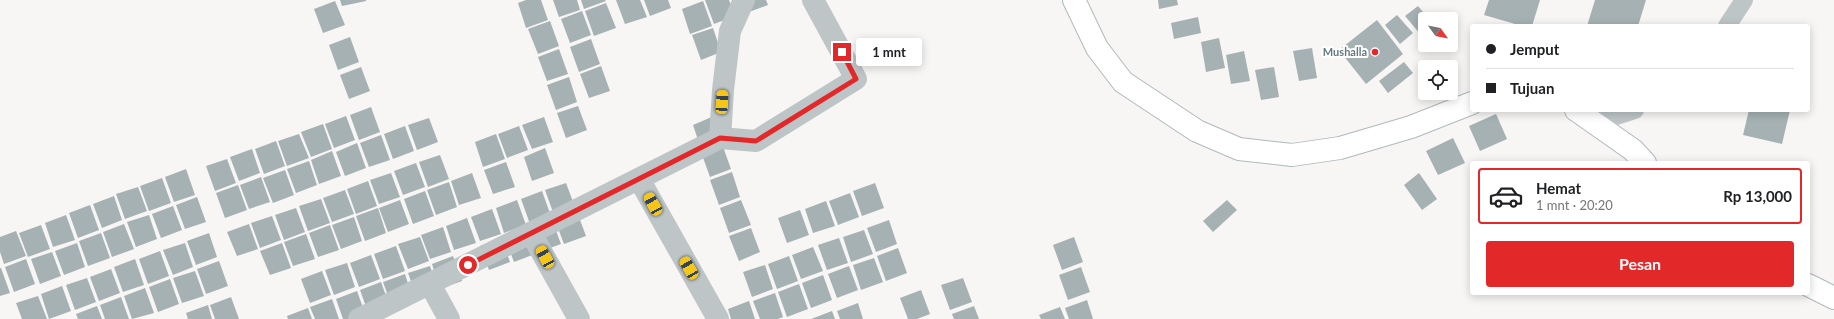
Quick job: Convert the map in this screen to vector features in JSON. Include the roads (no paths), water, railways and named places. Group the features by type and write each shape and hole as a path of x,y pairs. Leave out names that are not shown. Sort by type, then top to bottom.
{"street":[{"path":"720,138 723,90 730,31 744,0"},
{"path":"359,319 720,138 756,141 856,79 813,0"},
{"path":"1074,0 1097,48 1123,82 1197,131 1239,149 1292,155 1340,148 1411,127 1470,104"},
{"path":"1579,112 1633,150 1642,161"},
{"path":"638,179 718,319"},
{"path":"531,233 579,319"},
{"path":"430,284 449,319"},
{"path":"1810,286 1834,298"}],"lane":[{"path":"1728,24 1744,0"},
{"path":"1595,123 1629,112"}],"place":[{"name":"Mushalla","path":"1375,52"}]}
